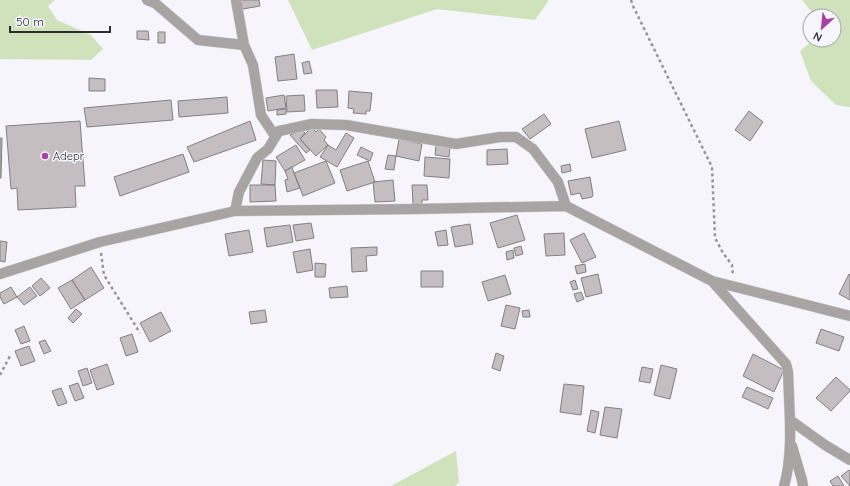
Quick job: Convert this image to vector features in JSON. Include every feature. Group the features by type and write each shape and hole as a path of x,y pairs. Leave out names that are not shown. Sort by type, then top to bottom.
{"street":[{"path":"147,0 154,3 198,40 244,45"},
{"path":"236,0 244,45 253,65 261,115 275,136"},
{"path":"235,211 239,192 257,158 268,149 279,131 312,124 346,125 456,144 500,137 516,137 533,149 558,182 566,206"},
{"path":"0,274 100,242 235,211 416,210 566,206 712,281 850,316"},
{"path":"712,281 786,364 788,372 790,438 787,475 784,486"},
{"path":"790,420 824,445 850,460"},
{"path":"790,438 803,486"}],"path":[{"path":"631,0 712,167 715,238 723,253 732,265 734,286"},
{"path":"100,242 104,275 140,334"},
{"path":"0,375 11,354"}],"green space":[{"path":"0,0 55,0 48,6 57,20 91,35 103,49 91,60 0,59"},
{"path":"288,0 549,0 535,20 437,9 312,50"},
{"path":"802,0 850,0 850,107 836,105 811,81 800,51 804,48 842,48 842,8 808,8"},
{"path":"456,451 459,482 455,486 391,486"}],"building":[{"path":"241,0 259,0 260,6 243,9"},
{"path":"137,31 148,31 149,40 137,39"},
{"path":"158,32 165,32 165,43 158,43"},
{"path":"294,54 297,79 278,81 275,57"},
{"path":"309,61 312,73 304,74 302,63"},
{"path":"89,78 105,79 105,91 89,91"},
{"path":"316,90 337,90 338,107 317,108"},
{"path":"349,91 372,93 370,111 366,111 366,114 353,113 354,109 348,108"},
{"path":"284,95 286,108 268,111 266,98"},
{"path":"304,95 305,111 287,112 286,96"},
{"path":"227,97 228,113 179,117 178,101"},
{"path":"171,100 173,120 87,127 84,108"},
{"path":"286,109 286,114 277,115 277,110"},
{"path":"749,111 763,122 750,141 735,130"},
{"path":"544,114 551,124 530,139 522,129"},
{"name":"Adepr","path":"80,121 85,186 75,186 76,207 18,210 17,188 11,189 6,126"},
{"path":"250,121 256,140 194,162 187,147"},
{"path":"619,121 626,150 592,158 585,129"},
{"path":"312,127 316,132 319,129 326,137 324,140 328,145 316,156 300,139"},
{"path":"302,130 305,133 300,139 310,150 306,153 290,135"},
{"path":"346,133 354,138 337,167 320,157 328,145 336,150"},
{"path":"0,138 2,138 1,178 0,178"},
{"path":"399,139 422,144 419,161 396,156"},
{"path":"296,145 305,160 285,171 276,157"},
{"path":"436,145 450,147 449,157 435,155"},
{"path":"361,147 373,153 370,161 357,155"},
{"path":"507,149 508,164 487,165 487,150"},
{"path":"183,154 189,172 120,196 114,177"},
{"path":"388,155 396,156 394,170 385,169"},
{"path":"425,157 450,159 449,178 424,176"},
{"path":"263,160 276,161 275,185 261,184"},
{"path":"326,161 335,183 303,196 294,173"},
{"path":"368,161 375,182 347,191 340,170"},
{"path":"570,164 571,171 562,173 561,166"},
{"path":"292,167 300,188 287,192 285,180 288,179 285,171"},
{"path":"590,177 592,197 582,199 580,193 571,195 568,181"},
{"path":"393,180 395,201 375,202 373,182"},
{"path":"250,185 275,185 276,201 250,202"},
{"path":"412,185 427,185 428,200 422,200 422,204 413,204"},
{"path":"517,215 525,240 498,248 490,223"},
{"path":"311,223 314,238 296,241 293,225"},
{"path":"470,224 473,244 455,247 451,227"},
{"path":"290,225 293,242 267,247 264,228"},
{"path":"249,230 253,252 229,256 225,234"},
{"path":"446,230 448,245 438,246 435,232"},
{"path":"564,233 565,255 546,256 544,234"},
{"path":"584,233 596,257 582,263 570,240"},
{"path":"0,241 7,242 5,262 0,261"},
{"path":"521,246 523,254 516,256 514,248"},
{"path":"377,247 377,255 366,256 367,271 352,272 351,248"},
{"path":"310,249 313,270 297,273 293,252"},
{"path":"513,250 514,258 507,260 506,252"},
{"path":"315,263 326,264 325,277 315,277"},
{"path":"585,264 586,272 577,274 575,266"},
{"path":"91,267 104,288 85,300 72,280"},
{"path":"421,271 443,271 443,287 421,287"},
{"path":"598,274 602,293 586,297 581,278"},
{"path":"849,274 850,275 850,300 839,294"},
{"path":"505,275 511,294 488,301 482,282"},
{"path":"41,278 50,288 40,296 32,286"},
{"path":"72,280 85,300 71,309 58,288"},
{"path":"575,280 578,289 573,290 570,282"},
{"path":"347,286 348,297 330,298 329,288"},
{"path":"11,287 17,297 4,304 0,297 0,293"},
{"path":"30,287 37,296 24,305 17,297"},
{"path":"581,292 584,299 577,302 574,294"},
{"path":"506,305 520,308 515,329 501,326"},
{"path":"76,309 82,314 73,323 68,318"},
{"path":"265,310 267,322 251,324 249,312"},
{"path":"529,310 530,317 523,317 522,311"},
{"path":"161,312 171,331 150,342 140,323"},
{"path":"24,326 30,341 21,344 15,330"},
{"path":"821,329 844,337 839,351 816,343"},
{"path":"132,334 138,352 126,356 120,338"},
{"path":"45,340 51,351 44,354 39,342"},
{"path":"29,346 35,361 21,366 15,351"},
{"path":"496,353 504,356 500,371 492,368"},
{"path":"753,354 784,370 774,392 743,376"},
{"path":"107,364 114,384 97,390 90,370"},
{"path":"661,365 677,369 670,399 654,395"},
{"path":"642,367 653,369 650,383 639,381"},
{"path":"87,368 92,383 83,386 78,371"},
{"path":"836,377 850,391 831,411 816,398"},
{"path":"78,383 84,398 75,401 69,386"},
{"path":"564,384 584,386 581,415 560,412"},
{"path":"747,387 773,398 768,409 742,397"},
{"path":"61,388 67,403 58,406 52,391"},
{"path":"605,407 622,409 617,438 600,435"},
{"path":"591,410 599,412 595,433 587,431"},
{"path":"849,470 850,471 850,486 841,476"},
{"path":"838,476 844,486 833,486 830,481"}],"place":[{"name":"Adepr","path":"45,156"}]}
